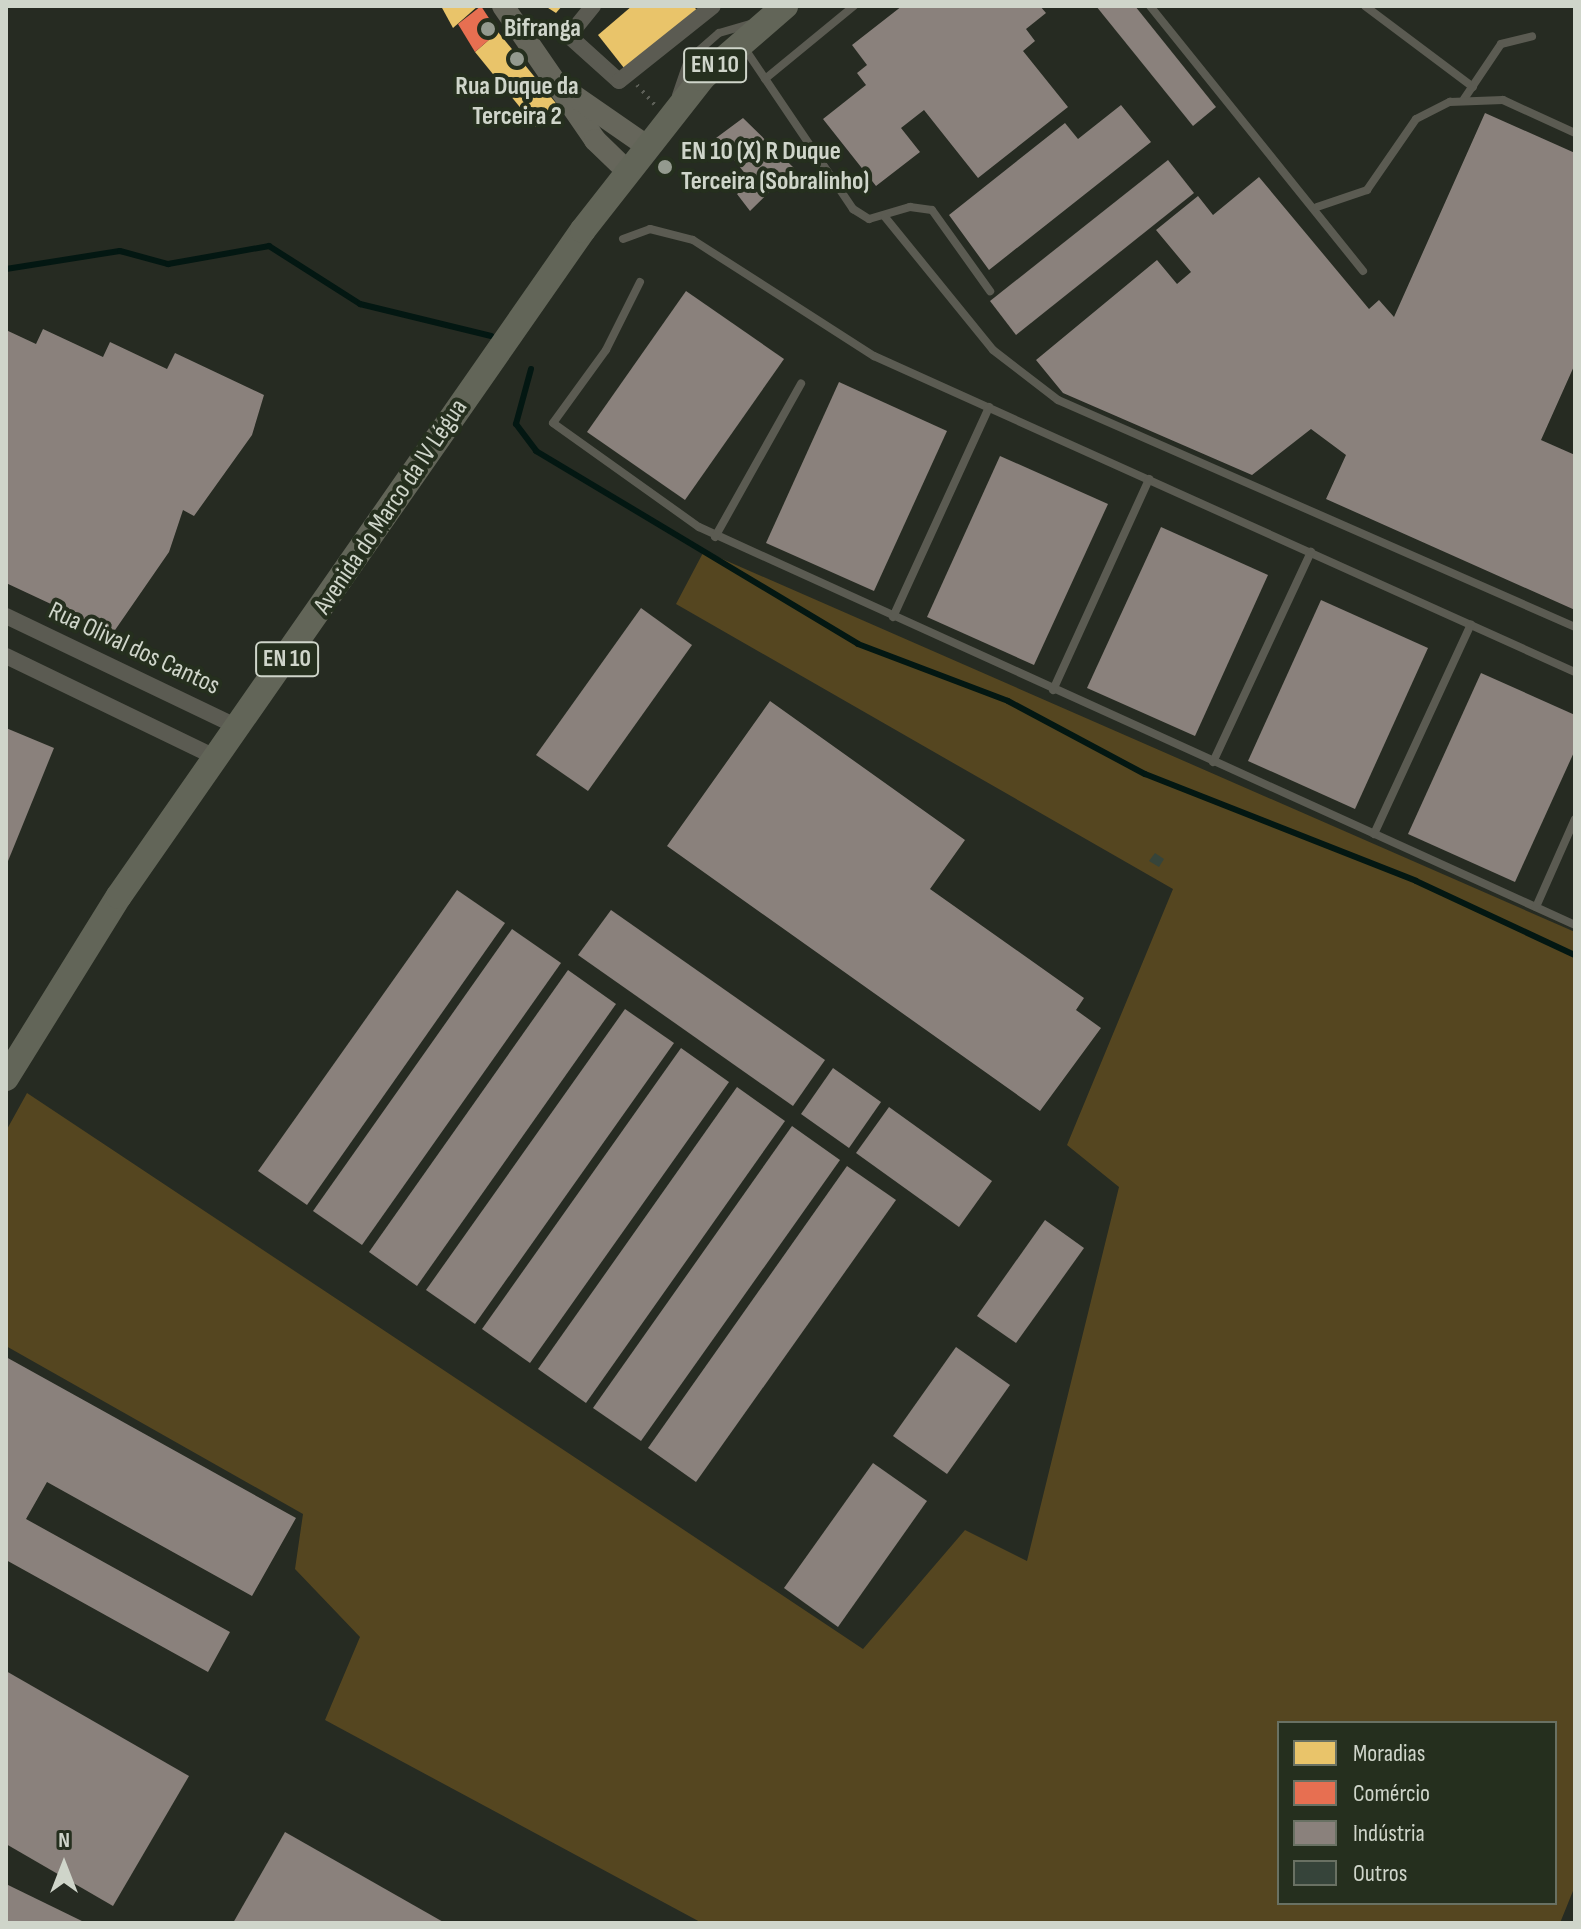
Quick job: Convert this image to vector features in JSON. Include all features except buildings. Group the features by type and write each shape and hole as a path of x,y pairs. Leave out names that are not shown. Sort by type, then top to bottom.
{"main road":[{"name":"Avenida do Marco da IV Légua","path":"6,1078 59,984 219,759 626,170 668,118 740,42 776,13"}],"street":[{"path":"503,6 549,73 626,170"},
{"path":"593,6 569,36 613,80 631,77 713,6"},
{"path":"549,73 645,145"},
{"name":"Rua Olival dos Cantos","path":"6,616 240,728"},
{"path":"6,656 219,759"}],"lane":[{"path":"765,79 854,6"},
{"path":"1150,6 1317,207 1363,271"},
{"path":"1365,6 1473,87"},
{"path":"668,118 688,60 719,33 776,13"},
{"path":"1464,99 1501,44 1532,36"},
{"path":"740,42 853,209 869,219 885,217 910,207 932,210 990,291"},
{"path":"1317,207 1367,190 1416,119 1464,99 1503,100 1575,133"},
{"path":"885,217 993,350 1058,400 1575,627"},
{"path":"623,239 650,229 693,240 835,335 1575,672"},
{"path":"640,282 606,350 553,423 715,537 1575,925"},
{"path":"715,537 801,384"},
{"path":"893,617 989,407"},
{"path":"1053,690 1149,479"},
{"path":"1213,762 1311,552"},
{"path":"1374,834 1471,624"},
{"path":"1536,907 1575,819"}],"path":[{"path":"631,77 668,118"}],"shaded area":[{"path":"704,551 1575,932 1575,1886 1560,1923 702,1923 325,1720 360,1637 295,1569 303,1514 6,1346 6,1131 27,1093 863,1649 965,1530 1027,1561 1119,1187 1067,1145 1173,889 676,604"}],"waterway":[{"path":"6,269 120,251 168,264 269,246 360,304 491,336"},
{"path":"531,369 516,424 536,451 858,644 1008,701 1145,774 1416,881 1575,955"}],"place":[{"name":"Bifranga","path":"488,29"},
{"name":"Rua Duque da Terceira 2","path":"517,59"},
{"name":"EN 10 (X) R Duque Terceira (Sobralinho)","path":"665,167"}]}
